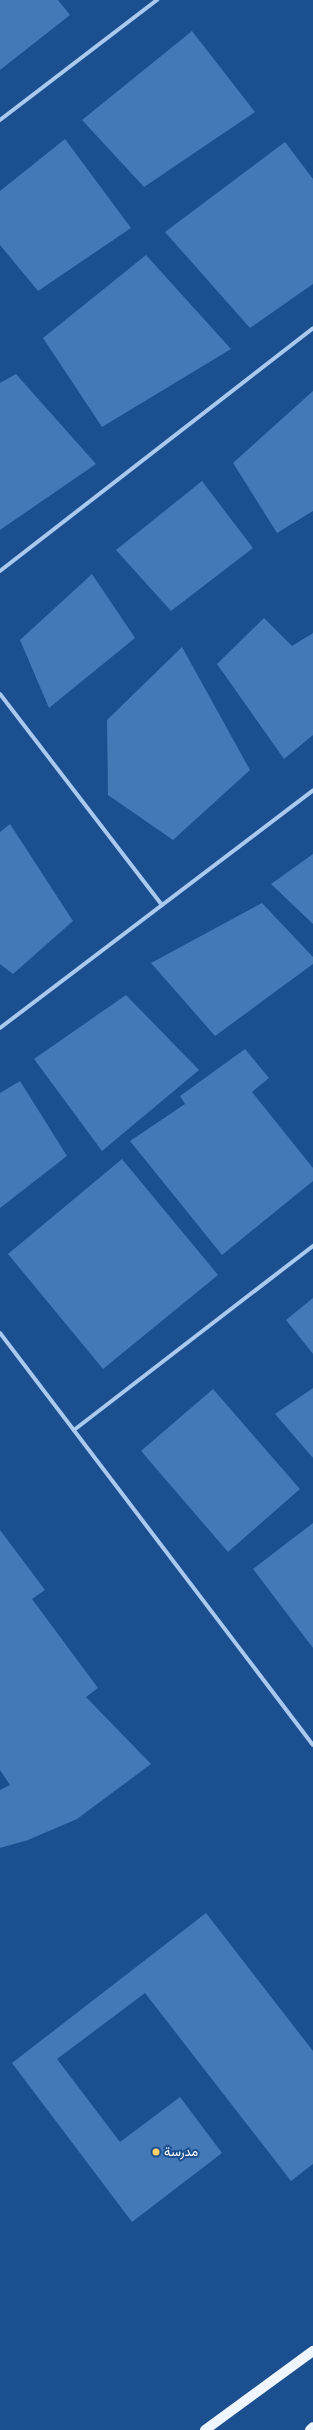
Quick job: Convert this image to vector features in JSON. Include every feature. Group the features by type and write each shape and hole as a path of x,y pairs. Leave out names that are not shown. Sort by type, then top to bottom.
{"main road":[{"path":"205,2430 313,2351"}],"street":[{"path":"0,120 157,0"},
{"path":"0,571 313,328"},
{"path":"0,694 162,905"},
{"path":"0,1028 313,790"},
{"path":"74,1430 313,1246"},
{"path":"0,1333 313,1745"}],"building":[{"path":"0,0 58,0 70,15 0,70"},
{"path":"192,31 255,112 144,187 82,120"},
{"path":"65,139 131,228 38,291 0,245 0,191"},
{"path":"285,142 313,179 313,284 250,328 165,232"},
{"path":"146,255 231,349 102,427 43,338"},
{"path":"16,374 96,464 0,530 0,383"},
{"path":"313,391 313,511 277,533 233,463"},
{"path":"202,481 253,548 171,611 116,550"},
{"path":"92,574 135,638 49,708 20,640"},
{"path":"264,618 292,646 313,633 313,735 284,759 217,664"},
{"path":"182,647 250,770 173,840 108,795 107,720"},
{"path":"10,824 73,921 13,974 0,964 0,832"},
{"path":"313,854 313,924 271,884"},
{"path":"262,903 313,957 313,964 215,1036 151,963"},
{"path":"126,995 199,1070 102,1151 34,1059"},
{"path":"245,1049 269,1078 252,1092 313,1168 313,1181 222,1255 130,1141 185,1104 180,1096"},
{"path":"20,1081 67,1156 0,1208 0,1093"},
{"path":"122,1159 218,1275 103,1369 8,1254"},
{"path":"313,1298 313,1354 286,1320"},
{"path":"313,1388 313,1458 275,1414"},
{"path":"213,1389 300,1489 228,1552 141,1451"},
{"path":"313,1523 313,1648 253,1569"},
{"path":"0,1530 45,1590 32,1599 98,1688 86,1697 151,1764 77,1819 28,1840 0,1848 0,1790 10,1785 0,1770"},
{"path":"206,1913 313,2051 313,2164 291,2181 145,1993 57,2059 120,2142 180,2097 222,2153 132,2222 12,2063"}],"place":[{"name":"مدرسة","path":"156,2152"}]}
